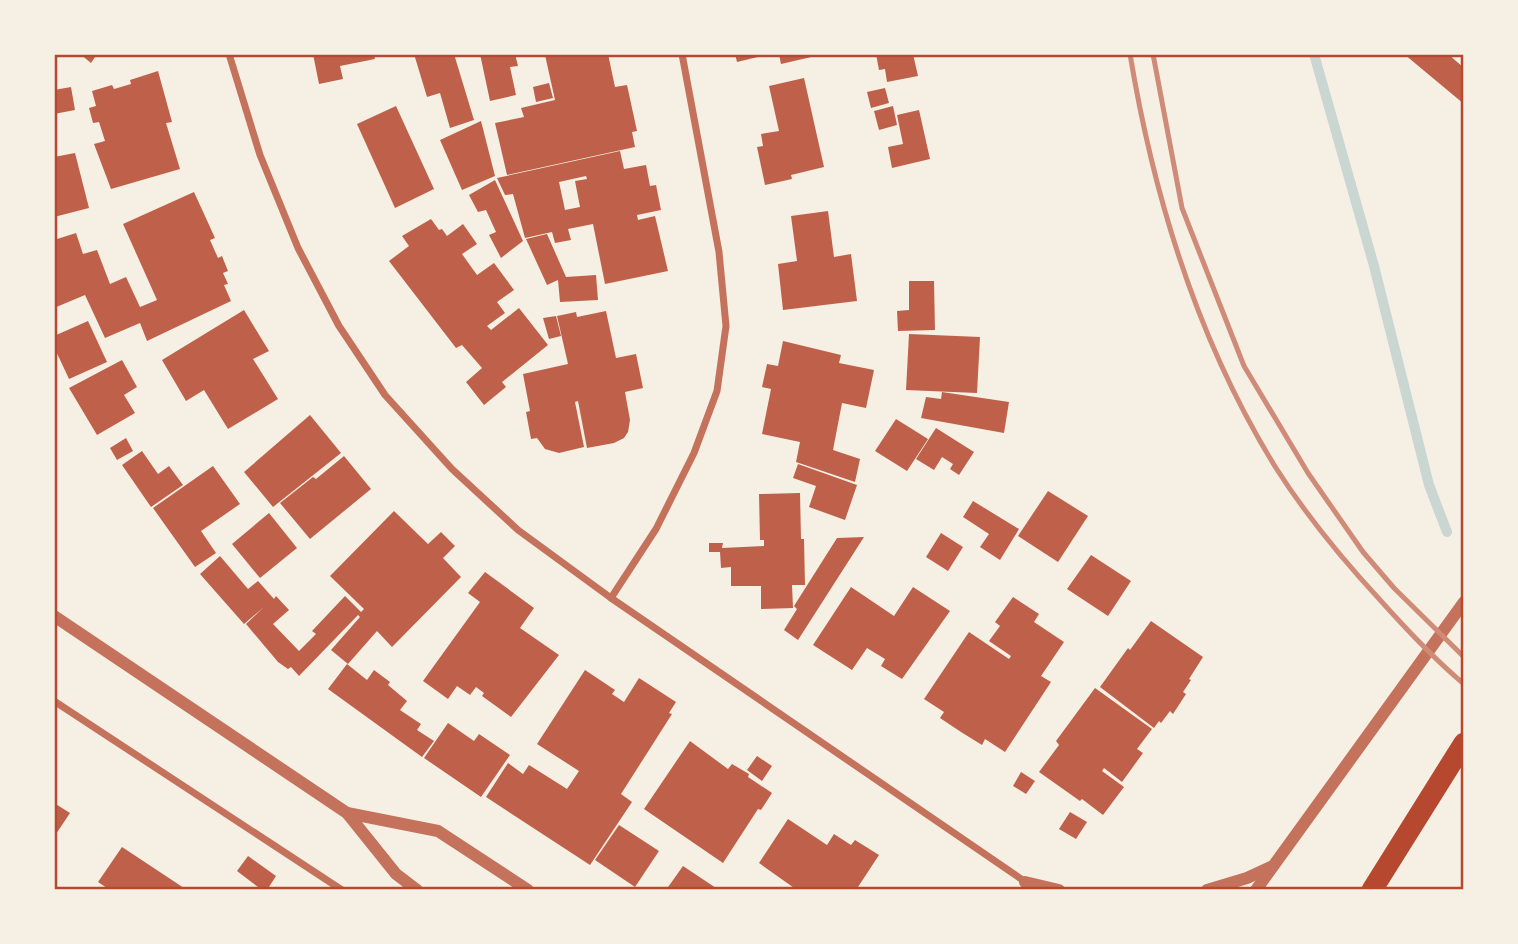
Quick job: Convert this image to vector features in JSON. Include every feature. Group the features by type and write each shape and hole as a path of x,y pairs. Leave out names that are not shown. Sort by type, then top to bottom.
{"highway":[{"path":"1372,890 1464,743"}],"street":[{"path":"229,54 260,155 298,248 339,326 385,395 452,469 518,530 611,598 1031,886 1059,890"},
{"path":"611,598 656,529 694,453 717,391 726,326 719,253 682,54"},
{"path":"1256,890 1463,603"},
{"path":"54,616 347,813 396,874 417,890"},
{"path":"54,701 342,890"},
{"path":"347,813 439,831 528,890"},
{"path":"1207,890 1247,878 1273,866"}],"building":[{"path":"80,54 97,54 91,63"},
{"path":"313,54 374,54 375,59 340,66 343,79 319,84"},
{"path":"414,54 454,54 474,120 450,128 440,93 427,97"},
{"path":"480,54 515,54 518,66 510,67 516,95 490,101"},
{"path":"608,54 615,87 627,85 637,131 632,132 635,147 507,175 495,123 524,117 521,108 555,100 545,55"},
{"path":"735,54 761,54 762,56 737,62"},
{"path":"779,54 820,54 820,55 781,64"},
{"path":"876,54 913,54 918,76 887,82 885,69 879,70"},
{"path":"1404,54 1448,54 1464,68 1464,104"},
{"path":"158,71 172,122 166,123 180,169 111,189 94,144 105,141 99,122 93,123 89,108 96,106 92,91 112,85 114,89 131,84 130,80"},
{"path":"804,78 824,167 791,175 792,179 765,185 757,147 763,146 761,134 779,131 769,86"},
{"path":"549,83 553,98 536,102 533,87"},
{"path":"71,87 75,110 54,114 54,90"},
{"path":"885,88 889,103 871,108 867,92"},
{"path":"396,106 434,189 395,208 357,124"},
{"path":"893,106 897,125 879,130 874,111"},
{"path":"919,110 930,159 892,168 888,147 903,144 897,115"},
{"path":"481,121 495,176 462,190 440,140"},
{"path":"620,151 624,169 646,165 650,186 656,185 661,210 637,215 638,220 655,216 668,271 605,284 593,224 568,229 571,240 555,243 552,232 525,238 513,194 505,195 497,178","holes":["586,176 587,179 575,181 580,207 565,210 559,182"]},
{"path":"75,153 89,208 54,217 54,157"},
{"path":"495,180 523,241 501,258 489,235 496,232 486,210 478,212 469,195"},
{"path":"194,192 215,238 210,240 218,258 222,256 228,271 223,273 228,284 224,285 231,301 147,341 140,323 105,338 85,295 54,308 54,240 76,233 83,254 97,250 110,284 126,277 140,307 157,300 123,224"},
{"path":"828,211 834,257 851,254 857,301 783,310 778,264 797,261 791,216"},
{"path":"431,219 447,236 463,224 477,244 462,254 477,275 494,263 514,290 497,302 505,313 487,326 491,330 519,308 548,345 502,382 506,387 484,405 466,382 482,368 462,345 456,348 389,261 409,246 402,236"},
{"path":"547,234 566,277 596,275 598,300 560,302 558,280 547,285 526,239"},
{"path":"909,281 934,281 935,330 898,331 897,311 909,310"},
{"path":"244,310 269,351 253,359 278,399 228,429 204,390 186,401 162,360"},
{"path":"606,311 616,358 636,354 643,388 625,392 630,420 628,432 624,438 614,443 587,448 578,401 575,402 584,447 559,453 545,449 537,438 531,439 526,412 530,411 523,374 568,364 557,316 576,312 577,317"},
{"path":"556,316 561,336 549,339 543,318"},
{"path":"88,321 107,362 69,379 54,347 54,336"},
{"path":"909,334 980,337 977,393 906,390"},
{"path":"783,341 841,355 839,363 874,370 866,408 842,403 833,450 860,459 855,482 796,462 800,442 762,434 771,389 762,387 767,364 778,366"},
{"path":"122,360 137,387 124,395 135,413 97,435 69,388"},
{"path":"942,392 1009,402 1004,433 921,418 926,397 941,399"},
{"path":"310,415 341,453 273,507 244,472"},
{"path":"896,419 928,439 907,471 875,451"},
{"path":"936,428 974,452 959,475 950,469 953,464 942,457 934,470 916,459"},
{"path":"126,438 133,451 117,460 110,448"},
{"path":"142,451 158,474 169,466 183,485 151,507 122,465"},
{"path":"344,456 371,489 310,539 280,503"},
{"path":"798,464 857,485 845,520 809,507 816,486 793,478"},
{"path":"213,466 240,504 201,531 216,553 195,567 153,508"},
{"path":"1048,491 1088,516 1058,562 1018,536"},
{"path":"800,493 805,585 792,585 793,608 761,609 761,586 731,586 731,567 721,568 720,552 709,552 709,543 723,543 722,548 764,546 764,540 760,540 759,494"},
{"path":"973,501 1019,529 1000,560 980,547 989,534 963,517"},
{"path":"394,511 428,544 441,532 455,546 443,558 461,577 392,647 377,631 348,664 331,650 360,617 358,615 299,676 291,667 288,669 278,662 246,624 264,607 244,624 200,574 220,556 248,589 258,581 274,599 276,596 289,610 273,624 299,651 316,634 312,631 345,596 361,612 364,609 330,576"},
{"path":"269,513 297,548 260,578 232,544"},
{"path":"941,533 963,547 948,571 926,557"},
{"path":"864,537 798,640 784,630 797,609 794,606 837,538"},
{"path":"1091,555 1131,581 1108,616 1067,589"},
{"path":"485,572 534,608 520,628 559,655 511,717 482,696 484,693 476,687 470,695 457,686 448,699 423,681 480,602 468,593"},
{"path":"851,587 894,616 913,587 950,611 902,679 881,666 885,659 867,648 852,670 813,645"},
{"path":"1013,597 1039,614 1034,622 1064,642 1041,676 1051,682 1005,752 985,739 982,745 961,732 940,718 944,712 924,699 969,632 1009,659 1011,656 989,641 1000,626 995,622"},
{"path":"1151,621 1203,657 1183,692 1186,694 1173,714 1170,711 1154,728 1100,687"},
{"path":"347,664 367,680 374,670 390,682 388,685 407,701 400,710 421,724 417,730 434,741 422,757 328,689"},
{"path":"585,670 615,690 612,694 624,702 639,678 676,702 669,713 672,714 621,794 632,802 590,865 486,797 508,763 523,774 529,765 567,789 579,771 537,744"},
{"path":"1095,688 1152,729 1137,749 1143,753 1122,782 1104,768 1102,771 1124,787 1103,815 1039,772 1059,745 1056,741"},
{"path":"448,723 474,741 479,734 510,755 481,797 424,758"},
{"path":"690,741 728,769 732,764 749,774 748,777 772,793 761,810 758,809 723,863 644,809"},
{"path":"757,756 772,766 762,781 747,770"},
{"path":"1021,772 1035,781 1026,794 1013,786"},
{"path":"54,803 70,813 54,837"},
{"path":"1070,812 1087,822 1076,839 1059,829"},
{"path":"788,819 827,845 834,834 851,845 855,840 879,855 856,890 797,890 759,863"},
{"path":"619,825 659,851 635,887 595,860"},
{"path":"122,847 187,890 110,890 98,882"},
{"path":"248,856 276,876 267,890 262,890 237,871"},
{"path":"683,866 719,890 666,890"}],"waterway":[{"path":"1314,54 1374,266 1429,485 1447,532"}],"railway":[{"path":"1130,54 1152,162 1183,268 1202,320 1248,420 1276,468 1312,520 1411,633 1464,684"},
{"path":"1153,54 1182,208 1244,366 1308,473 1363,552 1394,588 1464,657"}]}
